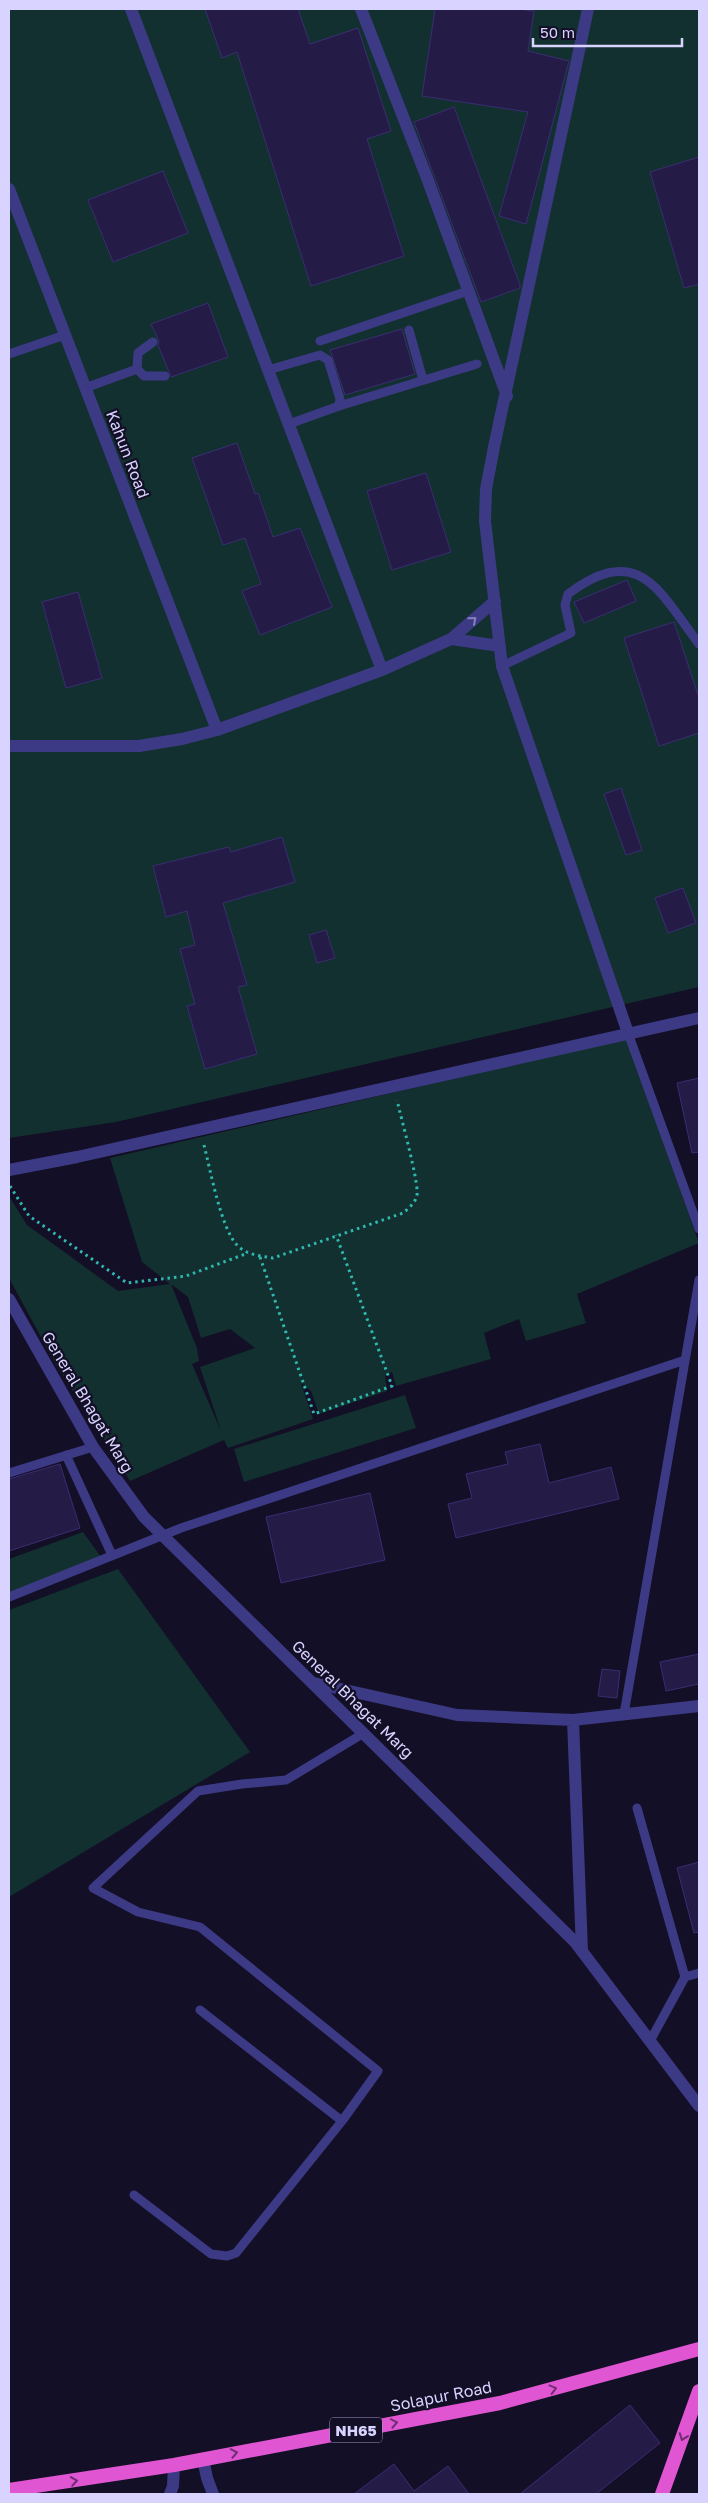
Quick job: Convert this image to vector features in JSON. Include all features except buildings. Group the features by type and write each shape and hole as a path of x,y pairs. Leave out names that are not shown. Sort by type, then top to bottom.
{"highway":[{"name":"Solapur Road","path":"9,2490 42,2491 500,2403 699,2349"},
{"path":"662,2494 699,2391"}],"street":[{"path":"131,9 382,670"},
{"path":"361,9 507,396"},
{"path":"588,9 486,489 485,520 502,666 628,1034"},
{"name":"Kahun Road","path":"9,189 217,730"},
{"path":"9,746 139,746 182,739 217,730 382,670 451,639 495,600"},
{"path":"451,639 500,646"},
{"path":"9,1170 199,1130 699,1018"},
{"name":"General Bhagat Marg","path":"9,1299 93,1446 144,1517 160,1535 314,1683 543,1909 582,1951 699,2106"},
{"path":"314,1683 457,1715 573,1720 699,1706"},
{"path":"573,1720 582,1951"},
{"path":"203,2459 213,2494"},
{"path":"170,2494 173,2486 174,2465"}],"lane":[{"path":"320,341 468,291"},
{"path":"409,330 423,380"},
{"path":"9,354 65,335"},
{"path":"153,342 138,353 137,369 144,376 165,376"},
{"path":"268,370 320,355 326,357 340,399 339,406"},
{"path":"289,424 339,406 476,364"},
{"path":"85,388 137,369"},
{"path":"502,666 571,633 565,605 568,594 582,583 605,573 629,571 645,577 661,591 699,644"},
{"path":"628,1034 699,1229"},
{"path":"624,1714 699,1280"},
{"path":"9,1597 160,1535 685,1360"},
{"path":"9,1473 93,1446"},
{"path":"66,1456 112,1555"},
{"path":"134,2194 211,2254 227,2256 236,2253 342,2121 378,2071 200,1927 138,1912 93,1888 198,1791 286,1780 364,1733"},
{"path":"637,1808 685,1977 650,2041"},
{"path":"685,1977 699,1973"},
{"path":"200,2010 342,2121"}],"path":[{"path":"199,1130 227,1230 237,1246 249,1253 273,1258 403,1213 417,1195 394,1086"},
{"path":"9,1184 29,1216 127,1282 186,1276 249,1253"},
{"path":"260,1256 314,1414 392,1386 336,1235"}],"green space":[{"path":"9,9 699,9 699,987 116,1122 9,1138"},
{"path":"626,1039 699,1243 577,1294 586,1323 526,1341 519,1319 484,1333 491,1359 396,1386 392,1372 385,1375 387,1391 319,1414 311,1391 301,1383 313,1419 228,1448 224,1440 130,1481 55,1363 9,1278 9,1196 27,1225 118,1291 170,1284 142,1262 110,1158","holes":["171,1284 188,1297 201,1338 230,1329 255,1348 200,1367 221,1431 192,1364 199,1361 197,1348"]},
{"path":"405,1395 416,1428 244,1482 234,1449"},
{"path":"83,1532 101,1557 9,1594 9,1559"},
{"path":"118,1569 250,1752 9,1897 9,1610"}]}
